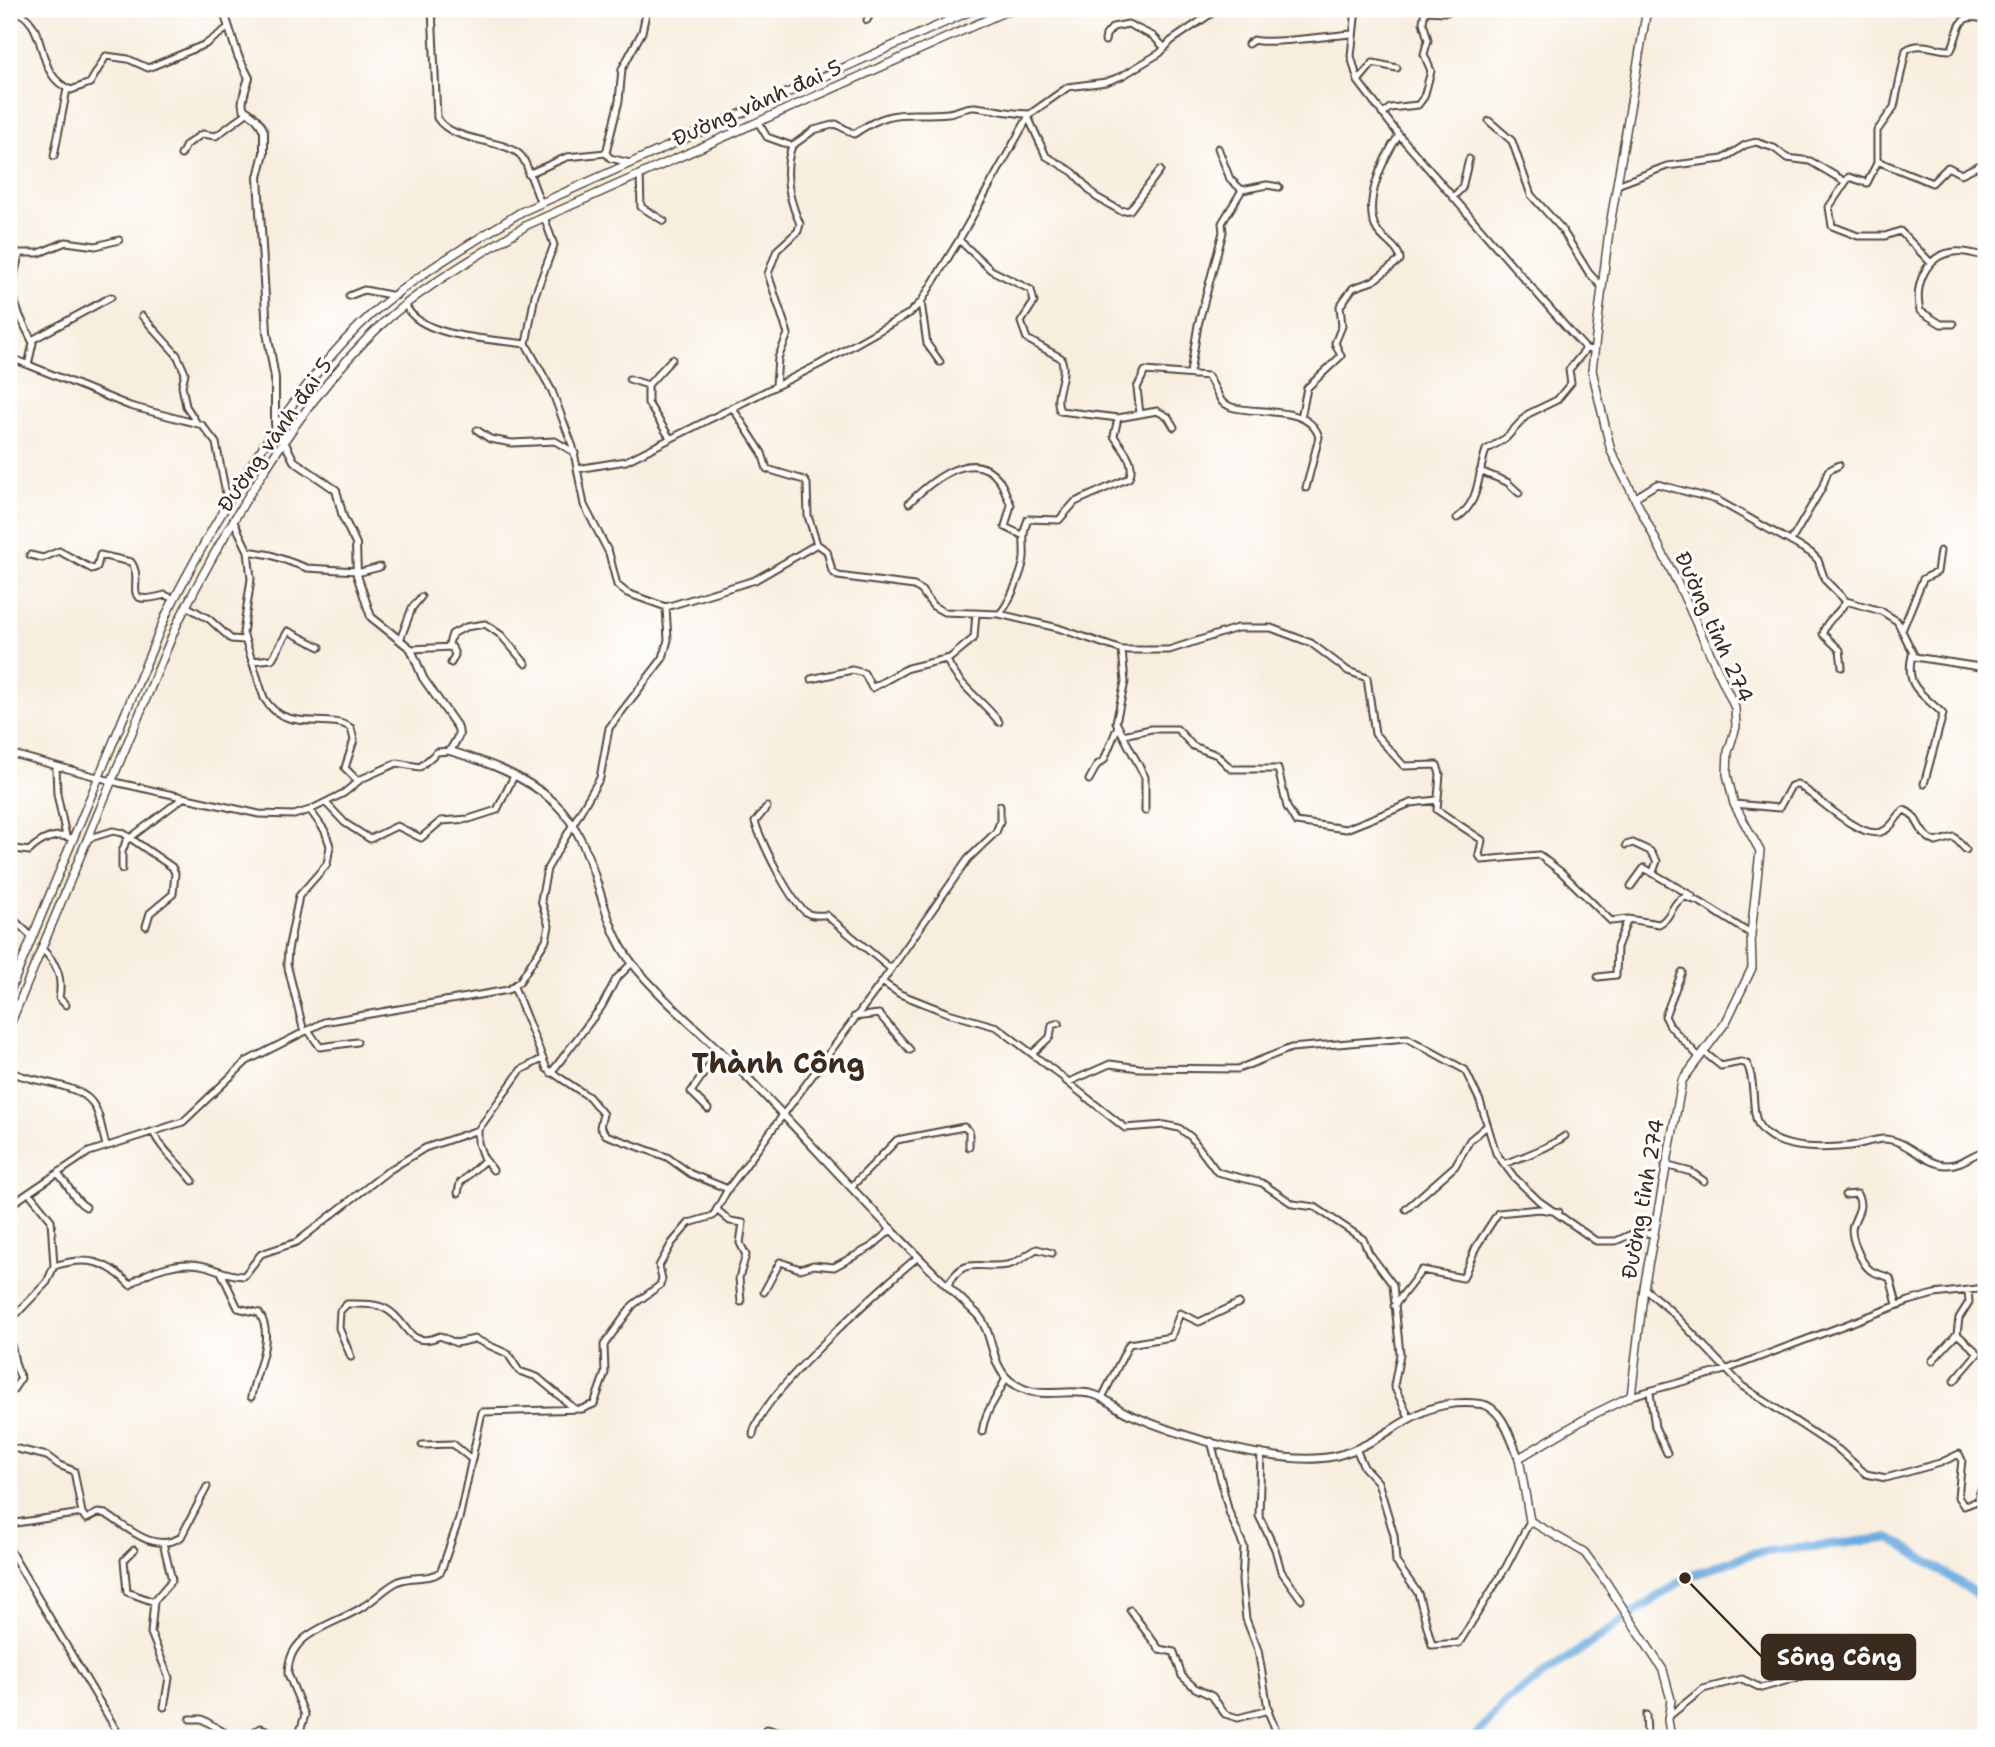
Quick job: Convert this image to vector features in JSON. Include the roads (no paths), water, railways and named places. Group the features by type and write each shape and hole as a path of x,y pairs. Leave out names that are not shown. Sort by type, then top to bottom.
{"main road":[{"name":"Đường vành đai 5","path":"9,993 69,837 99,777 174,599 228,505 316,374 375,311 453,255 541,203 975,9"},
{"name":"Đường vành đai 5","path":"9,1027 186,606 234,522 284,444 327,384 383,323 458,268 544,217 1011,9"},
{"name":"Đường tỉnh 274","path":"1631,1396 1644,1288 1682,1082 1726,1022 1749,977 1753,957 1751,934 1760,851 1734,804 1726,763 1735,727 1735,708 1609,445 1589,349 1647,10"},
{"path":"1631,1396 1519,1458 1530,1521 1584,1552 1615,1595 1668,1683 1671,1738"}],"street":[{"path":"10,9 17,11 34,26 47,70 67,89 81,89 90,83 106,56 128,59 148,68 206,44 229,27"},
{"path":"223,9 238,56 249,78 241,101 247,113 264,131 264,153 258,177 262,204 267,332 275,378 277,430 294,461 336,490 344,521 356,544 357,572 371,617 411,649 423,678 458,728 459,735 450,751"},
{"path":"432,9 437,118 451,130 517,152 541,203"},
{"path":"606,153 619,101 622,69 642,32 648,9"},
{"path":"867,20 873,9"},
{"path":"577,469 626,461 904,317 920,302 959,240 1029,115 1068,87 1115,80 1218,9"},
{"path":"1356,9 1352,67 1358,81 1399,135 1589,349 1569,370 1570,386 1557,400 1528,414 1506,438 1489,447 1480,471 1475,498 1468,511 1457,518"},
{"path":"1382,114 1390,108 1418,105 1424,97 1430,71 1424,54 1428,40 1423,22 1424,10 1447,12 1453,9"},
{"path":"1634,9 1647,10"},
{"path":"1931,263 1900,231 1885,236 1858,236 1832,226 1829,207 1844,181 1851,176 1867,183 1877,161 1877,131 1894,107 1906,50 1928,45 1951,50 1955,33 1967,18 1972,16 1986,20"},
{"path":"1105,41 1106,34 1113,27 1128,24 1153,36 1165,48"},
{"path":"1248,44 1254,40 1266,43 1281,39 1353,34"},
{"path":"1358,81 1373,63 1396,68"},
{"path":"54,156 67,89"},
{"path":"776,385 778,358 789,334 768,274 777,250 798,230 800,224 790,198 788,175 792,146 814,130 836,124 854,134 882,117 902,112 947,113 973,107 1029,115"},
{"path":"181,155 186,145 202,134 216,136 247,113"},
{"path":"1029,115 1046,156 1073,172 1096,197 1121,211 1130,209 1160,170"},
{"path":"1489,121 1513,141 1531,195 1561,228 1589,273 1601,286"},
{"path":"758,122 767,137 792,146"},
{"path":"1301,418 1307,388 1341,356 1335,343 1342,326 1342,303 1355,285 1373,281 1400,260 1399,253 1375,226 1373,196 1385,158 1399,135"},
{"path":"1617,185 1667,166 1723,159 1745,145 1756,142 1774,148 1787,158 1810,161 1844,181"},
{"path":"1218,148 1230,179 1242,190"},
{"path":"528,174 567,157 606,153"},
{"path":"606,153 610,158 630,163"},
{"path":"1453,197 1462,188 1469,159"},
{"path":"1877,161 1932,183 1948,167 1961,174 1986,162"},
{"path":"640,174 641,208 664,221"},
{"path":"1190,373 1198,325 1223,232 1222,223 1242,190 1267,185 1279,187"},
{"path":"544,217 554,245 535,295 526,344 552,391 575,453 584,505 609,553 617,585 627,593 666,607 755,580 817,544"},
{"path":"28,365 32,340 12,299 20,253 39,253 66,242 96,246 119,240"},
{"path":"959,240 991,270 1031,290 1034,302 1021,322 1027,339 1056,354 1063,364 1058,402 1060,411 1118,418 1162,413 1174,427"},
{"path":"1953,324 1941,324 1919,308 1918,285 1931,263 1953,252 1986,256"},
{"path":"349,296 364,290 396,296"},
{"path":"32,340 111,297"},
{"path":"920,302 928,344 940,362"},
{"path":"406,306 411,318 434,330 526,344"},
{"path":"142,316 177,355 185,373 182,386 186,406 196,422"},
{"path":"9,356 130,406 196,422 209,430 216,443 228,505"},
{"path":"670,438 648,403 648,385 672,359"},
{"path":"1140,414 1137,388 1145,371 1208,376 1222,402 1231,407 1275,411 1301,418 1318,431 1320,437 1306,488"},
{"path":"629,379 648,385"},
{"path":"732,407 762,453 767,469 804,480 807,484 808,516 817,544 827,551 832,571 838,576 914,586 933,606 944,612 999,614 1058,628 1122,650 1169,650 1224,631 1249,626 1270,628 1311,643 1348,671 1367,678 1375,734 1404,766 1437,765 1440,774 1437,800 1439,813 1482,840 1479,855 1482,860 1539,855 1561,872 1607,919 1615,922 1628,919 1659,924 1666,919 1679,899 1685,897 1700,902"},
{"path":"999,614 1008,606 1023,565 1022,536 1030,517 1059,520 1080,499 1129,478 1132,470 1129,457 1114,436 1118,418"},
{"path":"477,430 491,439 512,443 555,441 575,453"},
{"path":"1791,541 1822,488 1828,471 1839,465"},
{"path":"909,503 943,475 972,466 999,480 1011,505 1004,527 1022,536"},
{"path":"1480,471 1507,482 1519,494"},
{"path":"1634,498 1657,484 1700,494 1724,503 1815,556 1825,580 1846,601 1890,615 1903,628 1912,655 1909,673 1913,683 1925,701 1943,714 1924,783"},
{"path":"234,522 248,551 251,585 243,626 244,640 264,698 271,707 301,722 341,723 351,728 354,740 345,768 358,781"},
{"path":"30,555 43,558 58,551 92,569 97,567 100,555 131,562 134,567 135,590 139,597 148,601 165,595 174,599"},
{"path":"248,551 271,555 307,568 357,572 380,567"},
{"path":"1903,628 1923,579 1937,572 1940,551"},
{"path":"400,639 412,608 421,597"},
{"path":"1842,667 1840,650 1823,634 1826,624 1839,615 1846,601"},
{"path":"186,606 209,619 231,639 244,640"},
{"path":"9,1206 106,1145 183,1122 243,1065 329,1020 514,987 548,935 549,926 541,894 551,858 600,778 609,728 663,658 668,640 666,607"},
{"path":"811,679 856,670 864,673 872,688 908,668 947,660 974,638 976,613"},
{"path":"448,647 452,634 466,627 485,624 500,635 526,664"},
{"path":"252,661 272,659 288,631 320,647"},
{"path":"411,649 452,647 455,654 451,663"},
{"path":"1122,650 1125,682 1115,717 1145,777 1145,811"},
{"path":"1912,655 1919,659 1986,668"},
{"path":"947,660 962,684 988,707 999,722"},
{"path":"1089,780 1097,765 1104,760 1118,726"},
{"path":"1123,736 1151,729 1177,729 1193,746 1217,755 1231,769 1278,769 1287,807 1296,822 1346,829 1411,803 1437,800"},
{"path":"9,753 183,798 259,814 294,815 326,803 358,781 397,763 420,767 437,752 450,751 490,763 554,803 583,844 611,921 632,964 783,1114 918,1258 983,1320 998,1366 1006,1377 1039,1394 1087,1393 1102,1398 1130,1415 1190,1437 1261,1453 1317,1459 1356,1449 1409,1417 1435,1406 1485,1405 1498,1414 1519,1458"},
{"path":"9,848 29,850 39,840 69,837 57,794 56,766"},
{"path":"326,803 345,823 370,839 397,826 421,838 441,821 469,818 497,810 514,776"},
{"path":"1734,804 1779,808 1791,786 1797,784 1835,816 1874,832 1888,828 1905,810 1913,814 1923,836 1936,842 1954,837 1966,850"},
{"path":"122,869 122,852 131,838 183,798"},
{"path":"298,1738 305,1715 288,1674 295,1650 322,1624 364,1607 401,1580 432,1577 441,1572 458,1519 481,1414 485,1410 575,1409 590,1406 597,1399 605,1373 605,1342 632,1305 660,1284 662,1279 659,1266 672,1243 691,1222 711,1218 729,1189 882,982 968,859 999,827 1000,806"},
{"path":"766,807 755,822 785,887 805,911 814,915 826,915 891,969"},
{"path":"310,810 325,831 330,846 327,864 301,892 287,964 306,1031 320,1047 357,1042"},
{"path":"87,839 113,831 131,838 157,855 175,873 173,894 150,913 146,926"},
{"path":"1626,845 1633,843 1652,854 1657,861 1653,873"},
{"path":"1631,886 1642,869 1653,873 1751,934"},
{"path":"9,915 32,937"},
{"path":"1598,977 1616,975 1617,947 1628,919"},
{"path":"41,948 52,959 60,974 59,998 66,1005"},
{"path":"551,1073 602,1006 616,979 632,964"},
{"path":"1682,972 1667,1005 1665,1016 1670,1026 1702,1055 1721,1066 1741,1062 1747,1064 1755,1089 1756,1119 1766,1133 1802,1147 1847,1146 1893,1140 1934,1162 1947,1165 1986,1150"},
{"path":"882,982 901,994 948,1013 991,1024 1122,1126 1166,1125 1179,1128 1191,1138 1217,1172 1262,1183 1293,1204 1315,1207 1363,1239 1369,1253 1391,1281 1400,1354 1394,1386 1409,1417"},
{"path":"514,987 542,1059 551,1073 593,1101 603,1114 600,1127 606,1135 667,1157 691,1174 729,1189"},
{"path":"854,1017 879,1014 910,1050"},
{"path":"1032,1054 1050,1037 1052,1025 1059,1023"},
{"path":"1066,1081 1076,1081 1110,1064 1139,1068 1238,1069 1291,1048 1407,1038 1461,1066 1474,1085 1496,1152 1535,1197 1559,1212 1588,1239 1616,1241 1636,1232 1653,1234"},
{"path":"708,1110 691,1091 720,1050"},
{"path":"493,1170 485,1160 478,1143 478,1130 521,1070 542,1059"},
{"path":"9,1071 43,1084 82,1093 94,1104 106,1145"},
{"path":"1406,1209 1455,1166 1470,1140 1487,1126"},
{"path":"852,1186 901,1139 920,1138 964,1127 969,1131 969,1147"},
{"path":"54,1266 82,1259 117,1272 131,1285 145,1274 175,1266 203,1266 220,1272 247,1275 261,1254 297,1242 392,1169 429,1146 478,1130"},
{"path":"153,1132 160,1146 173,1156 193,1181"},
{"path":"1504,1164 1549,1147 1565,1136"},
{"path":"458,1193 460,1182 485,1160"},
{"path":"1665,1165 1686,1170 1704,1181"},
{"path":"58,1174 68,1183 78,1202 86,1207"},
{"path":"9,1322 47,1282 54,1266 51,1220 30,1194"},
{"path":"1845,1195 1857,1194 1860,1197 1860,1209 1852,1229 1858,1251 1870,1270 1890,1278 1897,1304"},
{"path":"1394,1306 1422,1270 1463,1278 1476,1247 1498,1213 1540,1209 1559,1212"},
{"path":"717,1210 730,1221 743,1223 740,1243 746,1255 739,1278 741,1302"},
{"path":"764,1292 780,1262 800,1269 813,1265 834,1267 871,1247 892,1229"},
{"path":"947,1286 955,1272 965,1266 1005,1265 1037,1249 1052,1253"},
{"path":"752,1435 756,1422 769,1404 838,1328 873,1293 918,1258"},
{"path":"220,1272 238,1308 259,1313 263,1320 265,1345 251,1397"},
{"path":"1644,1288 1672,1312 1725,1370 1763,1403 1839,1450 1866,1474 1886,1478 1940,1464 1959,1454 1962,1460 1958,1497 1964,1506 1977,1501 1986,1475"},
{"path":"1631,1396 1650,1393 1725,1370 1897,1304 1934,1294 1986,1288"},
{"path":"1933,1361 1957,1334 1959,1318 1969,1302 1968,1290"},
{"path":"1102,1398 1129,1344 1171,1337 1180,1313 1199,1322 1239,1303"},
{"path":"351,1357 339,1328 340,1311 348,1304 383,1308 417,1339 428,1340 440,1336 456,1343 475,1339 491,1349 505,1353 519,1371 537,1377 575,1409"},
{"path":"1954,1381 1978,1353 1957,1334"},
{"path":"9,1339 15,1353 14,1366 21,1378 9,1396"},
{"path":"982,1433 985,1412 997,1401 1006,1377"},
{"path":"1650,1393 1657,1432 1667,1453"},
{"path":"1210,1441 1230,1517 1244,1547 1242,1576 1246,1619 1258,1650 1269,1710 1279,1738"},
{"path":"422,1445 453,1444 470,1458"},
{"path":"9,1447 45,1455 74,1471 82,1513 86,1519 98,1513 106,1514 146,1541 163,1543 181,1536 206,1487"},
{"path":"1356,1449 1363,1467 1378,1482 1394,1535 1396,1562 1418,1593 1432,1645 1459,1643 1506,1567 1530,1521"},
{"path":"1261,1453 1259,1516 1275,1549 1281,1571 1301,1599"},
{"path":"9,1524 82,1513"},
{"path":"163,1543 172,1580 154,1602 151,1637 169,1678 164,1707"},
{"path":"9,1549 121,1738"},
{"path":"134,1550 124,1560 127,1592 154,1602"},
{"path":"1130,1610 1159,1649 1174,1652 1182,1676 1195,1688 1212,1696 1225,1714 1238,1718 1269,1710"},
{"path":"1668,1717 1703,1689 1742,1679 1761,1688 1824,1670"},
{"path":"1646,1715 1647,1734 1656,1738"},
{"path":"190,1719 202,1719 234,1738"},
{"path":"242,1738 261,1728 286,1738"},
{"path":"766,1729 813,1738"}],"waterway":[{"path":"1474,1738 1507,1700 1685,1578 1753,1553 1891,1538 1986,1600"}],"place":[{"name":"Sông Công","path":"1685,1578"}],"district":[{"name":"Thành Công","path":"778,1063"}]}
